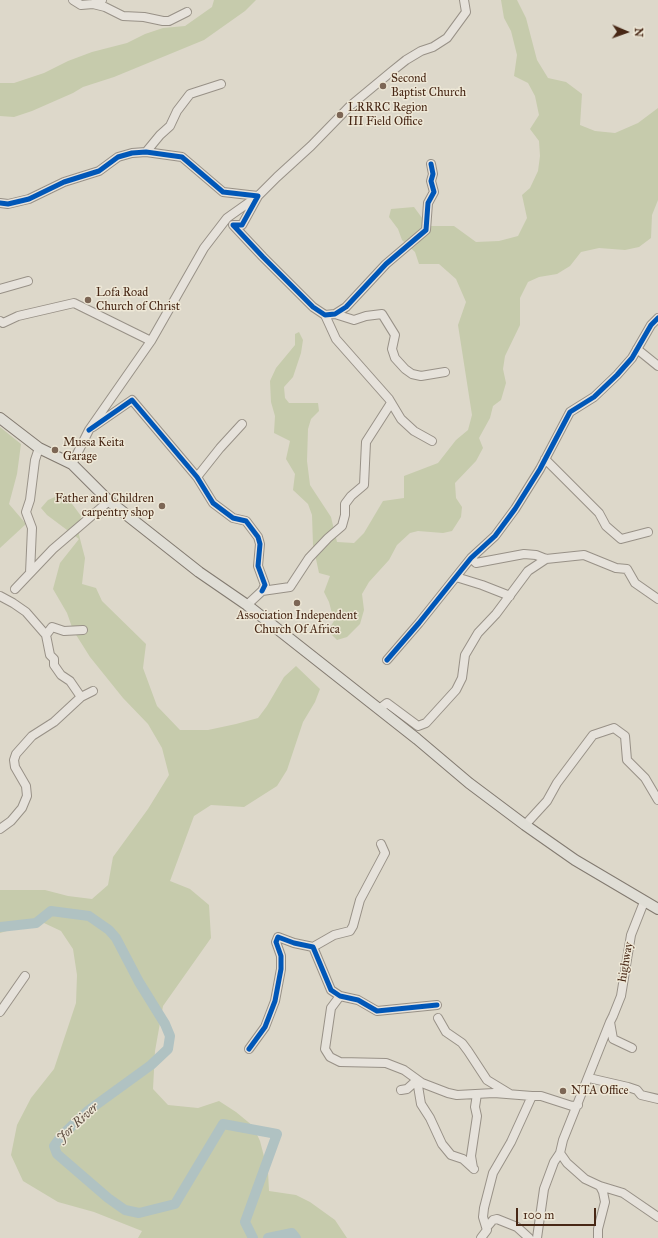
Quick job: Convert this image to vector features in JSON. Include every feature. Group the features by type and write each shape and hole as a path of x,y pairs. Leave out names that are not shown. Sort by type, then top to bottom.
{"main road":[{"path":"0,418 38,448 72,464 109,501 199,572 247,605 379,709 469,783 525,825 575,860 644,902 658,908"}],"street":[{"path":"73,0 80,5 94,4 105,7 123,16 144,17 163,21 169,21 187,12"},
{"path":"94,4 102,0"},
{"path":"72,464 89,430 151,341 204,248 227,218 258,196 311,146 350,106 391,72 406,60 421,51 434,47 447,38 466,12 464,0"},
{"path":"146,152 160,135 170,126 177,111 190,94 221,84"},
{"path":"0,203 8,204 29,199 64,182 99,171 118,157 132,153 146,152 182,157 223,192 258,196"},
{"path":"335,314 346,307 386,264 426,230 428,203 434,192 431,181 433,174 431,164"},
{"path":"258,196 242,225 233,225 313,307 325,315 336,339 361,365 373,383 391,403 401,419 410,427 432,441"},
{"path":"0,289 28,281"},
{"path":"0,321 3,323 18,316 74,303 151,341"},
{"path":"325,315 335,314 354,320 366,316 382,314 395,335 392,349 394,358 412,374 421,376 445,372"},
{"path":"387,660 471,558 495,536 515,509 545,459 570,412 594,397 617,375 637,349 651,325 658,318"},
{"path":"637,349 658,366"},
{"path":"89,430 132,400 197,477 213,503 233,518 246,521 258,537 260,544 258,566 265,585 262,591 247,605"},
{"path":"262,591 290,587 309,558 342,526 345,515 345,504 351,496 364,485 366,442 391,403"},
{"path":"197,477 220,448 242,424"},
{"path":"30,573 32,528 26,512 30,500 38,448"},
{"path":"545,459 599,513 606,526 621,539 648,532"},
{"path":"15,589 53,548 109,501"},
{"path":"471,558 476,563 509,555 524,554 536,554 546,559"},
{"path":"379,709 387,703 418,726 426,723 456,690 462,678 464,656 478,633 510,596 528,570 546,559 584,555 616,568 627,569 635,583 658,599"},
{"path":"456,577 482,584 510,596"},
{"path":"0,596 13,602 26,612 46,635 50,655 54,659 54,665 61,675 70,681 81,697"},
{"path":"46,635 52,627 64,631 84,630"},
{"path":"0,829 11,821 22,808 27,796 26,786 15,767 14,760 16,754 32,736 54,722 81,697 93,691"},
{"path":"525,825 547,801 557,783 593,735 614,728 625,736 626,760 645,778 658,800"},
{"path":"249,1049 265,1027 275,1001 281,969 281,956 276,942 278,937 294,943 312,947 334,935 350,931 353,926 360,900 385,853 380,844"},
{"name":"highway","path":"537,1238 544,1189 554,1162 560,1153 563,1140 621,996 631,935 644,902"},
{"path":"312,947 331,990 340,996 358,1000 377,1011 437,1005"},
{"path":"0,1012 25,976"},
{"path":"340,996 331,1008 325,1049 330,1057 340,1062 386,1063 404,1070 417,1080 448,1093 494,1093 512,1096 541,1096 572,1106 578,1105"},
{"path":"438,1018 446,1032 452,1038 462,1043 487,1080 512,1096"},
{"path":"610,1022 613,1039 632,1048"},
{"path":"589,1078 628,1087 637,1090 641,1095 658,1098"},
{"path":"401,1090 412,1086 417,1080"},
{"path":"417,1080 421,1104 430,1118 442,1144 451,1155 462,1159 474,1168 471,1156 477,1116 477,1094"},
{"path":"487,1227 483,1217 485,1202 493,1173 499,1164 532,1096"},
{"path":"560,1153 585,1179 623,1194 658,1217"},
{"path":"598,1238 598,1229 606,1202 600,1186"},
{"path":"481,1238 487,1227 493,1220 497,1219 517,1227 529,1238"}],"green space":[{"path":"214,0 256,0 245,11 204,40 114,77 83,87 32,111 14,117 0,116 0,83 14,83 44,73 68,61 92,52 127,43 145,34 163,28 185,26 212,7"},
{"path":"501,0 517,0 526,18 537,60 548,78 566,82 582,94 580,125 595,131 615,133 638,123 658,108 658,200 652,215 651,238 639,247 625,250 599,248 581,252 570,266 557,274 539,277 528,282 520,298 520,325 505,356 503,369 506,383 501,400 493,406 490,418 479,438 483,448 476,461 455,483 456,498 462,507 461,517 452,531 443,533 418,531 410,533 397,545 389,560 369,582 362,594 364,610 360,624 347,637 337,640 331,634 329,629 334,621 329,602 324,592 330,576 319,573 313,545 312,515 308,504 293,490 295,474 286,459 290,441 274,433 275,416 271,402 270,381 276,368 295,345 295,334 299,332 303,340 301,353 293,377 284,387 285,398 289,403 318,403 319,411 311,419 308,429 307,461 310,485 331,517 337,542 354,543 364,533 383,501 404,498 404,476 438,463 456,440 468,430 472,415 458,325 466,302 456,279 439,264 419,264 415,252 402,240 398,229 389,217 391,209 414,207 428,226 454,226 476,242 499,241 518,236 527,218 522,195 530,188 538,171 540,156 539,141 530,129 539,115 535,96 528,83 514,76 517,55 511,31 504,18"},
{"path":"0,427 21,444 17,474 9,504 26,524 0,548"},
{"path":"64,493 81,516 79,535 85,558 82,584 96,588 102,601 146,644 143,668 157,706 180,730 208,730 258,718 284,677 296,666 320,689 315,702 303,722 287,770 277,786 244,807 211,805 194,816 170,881 190,889 209,905 211,938 163,1006 155,1051 153,1089 168,1105 198,1108 219,1101 236,1112 253,1126 260,1141 268,1172 269,1191 296,1195 310,1202 335,1220 347,1238 138,1238 142,1231 94,1212 58,1202 23,1181 11,1155 17,1125 31,1098 54,1069 76,1003 77,975 73,949 61,931 44,923 27,925 0,933 0,890 45,890 68,896 92,899 108,885 113,857 148,809 169,775 162,748 148,724 123,698 90,657 73,630 67,613 53,589 60,563 79,539 47,515 41,508 48,500"}],"waterway":[{"name":"Jor River","path":"0,927 36,923 51,911 89,916 109,930 116,938 139,982 165,1024 170,1036 168,1049 151,1065 89,1110 61,1136 54,1146 57,1154 108,1198 125,1210 139,1213 175,1204 223,1124 277,1134 245,1222 253,1238"},
{"name":"Jor River","path":"268,1238 292,1233 296,1238"}],"cycle path":[{"path":"0,203 8,204 29,199 64,182 99,171 118,157 132,153 146,152 182,157 223,192 258,196 242,225 233,225 313,307 325,315 335,314 346,307 386,264 426,230 428,203 434,192 431,181 433,174 431,164"},
{"path":"387,660 471,558 495,536 515,509 540,469 570,412 594,397 617,375 632,358 651,325 658,318"},
{"path":"89,430 132,400 197,477 213,503 233,518 246,521 258,537 260,544 258,566 265,585 262,591"},
{"path":"249,1049 265,1027 275,1001 281,969 281,956 276,942 278,937 294,943 313,947 331,990 340,996 358,1000 377,1011 437,1005"}],"place":[{"name":"Second Baptist Church","path":"383,86"},
{"name":"LRRRC Region III Field Office","path":"340,115"},
{"name":"Lofa Road Church of Christ","path":"88,300"},
{"name":"Mussa Keita Garage","path":"55,450"},
{"name":"Father and Children carpentry shop","path":"162,506"},
{"name":"Association Independent Church Of Africa","path":"297,603"},
{"name":"NTA Office","path":"563,1091"}]}
